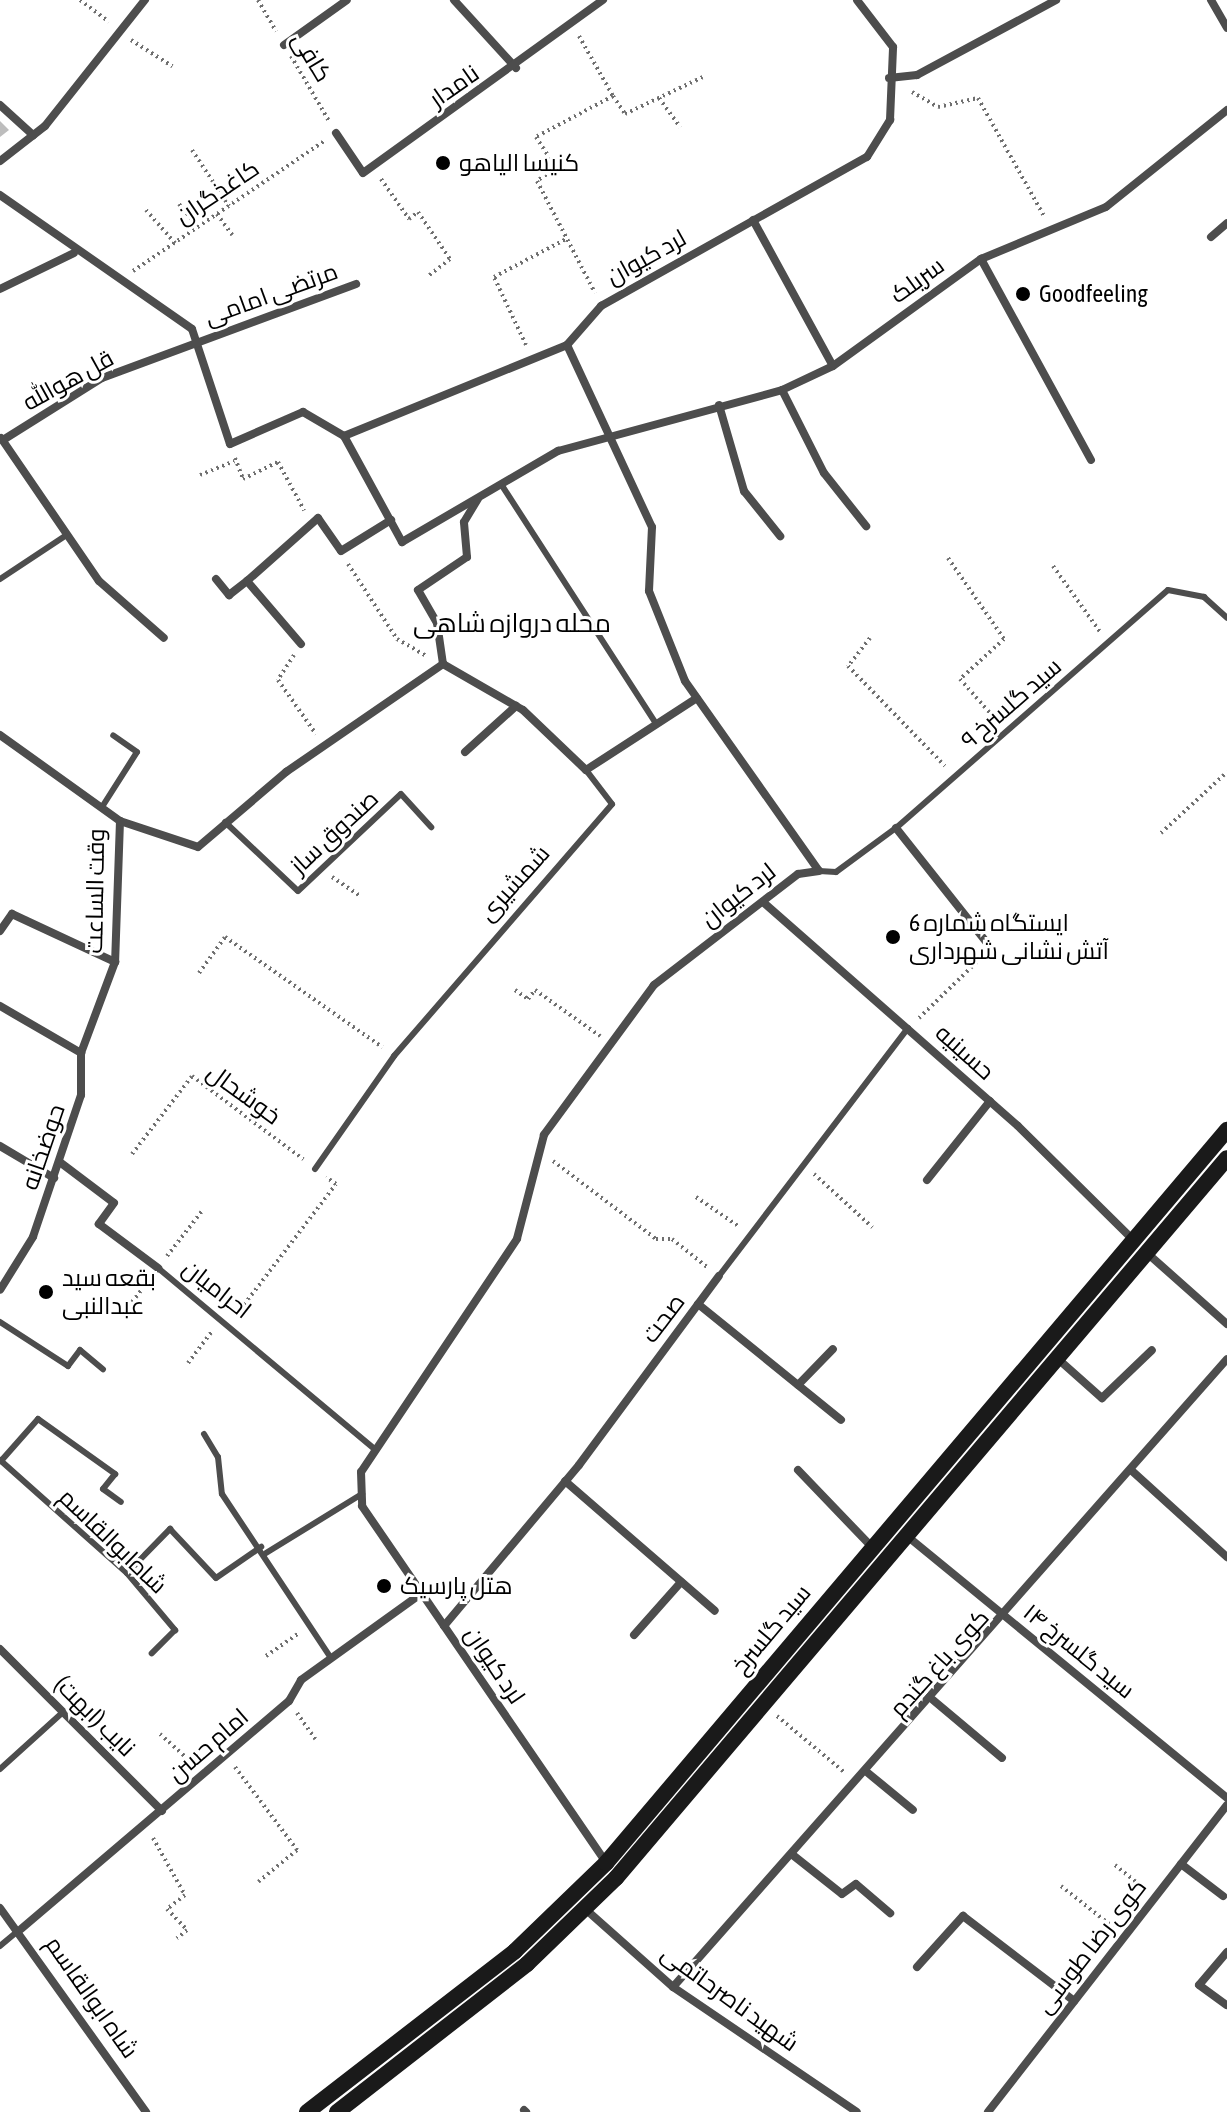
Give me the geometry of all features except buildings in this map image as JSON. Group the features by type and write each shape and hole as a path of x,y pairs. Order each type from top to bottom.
{"main road":[{"name":"سید گلسرخ","path":"307,2112 515,1951 606,1863 871,1546 1227,1130"},
{"name":"سید گلسرخ","path":"337,2112 527,1964 616,1878 1227,1158"},
{"path":"606,1863 616,1878"}],"street":[{"path":"0,161 33,135 145,0"},
{"path":"284,45 347,0"},
{"path":"454,0 516,68"},
{"name":"نامدار","path":"373,167 516,68 603,0"},
{"name":"لرد کیوان","path":"567,345 601,306 867,157 890,120 889,78 893,47 857,0"},
{"path":"889,78 917,75 1056,0"},
{"path":"1211,0 1227,28"},
{"path":"0,105 33,135"},
{"name":"سریلک","path":"391,520 402,542 558,451 782,390 833,366 981,259 1106,207 1227,110"},
{"path":"336,133 363,173 373,167"},
{"path":"0,195 74,253 192,329 199,341 230,444 303,412 344,436 391,520 341,551 318,518 229,595 216,579"},
{"path":"753,220 833,366"},
{"path":"1211,237 1227,223"},
{"path":"0,289 74,253"},
{"path":"981,259 1091,460"},
{"name":"مرتضی امامی","path":"199,341 356,284"},
{"name":"قل هوالله","path":"2,439 102,378 199,341"},
{"path":"344,436 567,345 652,527 649,591 697,698 819,871"},
{"path":"782,390 824,473 866,526"},
{"path":"719,405 744,491 780,536"},
{"path":"2,439 65,536 99,581 164,638"},
{"path":"120,821 198,847 225,822 324,746 443,664 437,623 418,590 467,557 464,522 480,496"},
{"path":"247,581 301,644"},
{"name":"شمشیری","path":"443,664 516,706 586,770"},
{"path":"586,770 697,698"},
{"path":"465,752 516,706"},
{"name":"وقت الساعت","path":"0,735 120,821 115,962 81,1053"},
{"path":"896,828 991,948"},
{"name":"لرد کیوان","path":"606,1863 362,1506 361,1472 517,1239 544,1135 654,985 798,874 819,871"},
{"name":"حسینیه","path":"763,902 990,1101 1133,1240"},
{"path":"0,931 12,914 115,962"},
{"path":"0,1006 81,1053"},
{"name":"حوضخانه","path":"0,1290 33,1237 61,1163 81,1095 81,1053"},
{"path":"927,1180 990,1101"},
{"path":"0,1146 54,1178"},
{"name":"احرامیان","path":"61,1163 114,1203 99,1224 158,1268"},
{"path":"1146,1253 1227,1324"},
{"name":"صحت","path":"444,1626 565,1481 719,1276"},
{"path":"698,1304 841,1420"},
{"path":"798,1385 833,1349"},
{"path":"1057,1358 1102,1398 1152,1350"},
{"name":"کوی باغ گندم","path":"673,1987 933,1700 1227,1359"},
{"path":"798,1470 871,1546"},
{"path":"1131,1470 1227,1557"},
{"path":"565,1481 715,1611"},
{"name":"سید گلسرخ ۱۴","path":"907,1535 1227,1798"},
{"path":"634,1635 681,1582"},
{"name":"امام حسن","path":"21,1929 289,1701 301,1680 422,1593"},
{"name":"نایب (ابهت)","path":"0,1649 162,1811"},
{"path":"933,1700 1002,1758"},
{"path":"868,1773 913,1810"},
{"name":"کوی رضا طوسی","path":"988,2112 1227,1805"},
{"path":"794,1856 842,1894 856,1884 890,1913"},
{"path":"1181,1864 1223,1896"},
{"name":"شهید ناصرحاتمی","path":"572,1896 673,1987 857,2112"},
{"name":"شاه ابوالقاسم","path":"0,1908 21,1929 146,2112"},
{"path":"917,1967 963,1916 1074,2001"},
{"path":"1227,1952 1199,1985 1227,2005"}],"lane":[{"path":"501,484 656,724"},
{"path":"0,579 65,536"},
{"name":"سید گلسرخ ۹","path":"819,871 836,872 896,828 1168,590 1204,597 1227,618"},
{"path":"102,807 137,752 113,735"},
{"name":"شمشیری","path":"315,1169 394,1056 612,804 586,770"},
{"name":"صندوق ساز","path":"225,822 298,891 401,794 431,827"},
{"name":"صحت","path":"719,1276 908,1028"},
{"name":"احرامیان","path":"158,1268 231,1323 377,1450"},
{"path":"0,1322 68,1366 80,1350 103,1369"},
{"path":"0,1460 38,1419 115,1474 103,1489 121,1502"},
{"path":"204,1434 218,1457 222,1494 264,1550 331,1658"},
{"name":"شاه‌ابوالقاسم","path":"0,1460 127,1573 175,1630 152,1653"},
{"path":"127,1573 170,1529 216,1578 362,1494"},
{"path":"0,1769 63,1712"},
{"path":"0,1946 21,1929"}],"path":[{"path":"80,0 121,31 149,58 157,51 172,66"},
{"name":"کافی","path":"258,0 336,133"},
{"path":"571,22 625,114 703,77"},
{"path":"889,78 938,107 978,98 1050,229"},
{"path":"601,306 537,181 556,168 536,137 613,96"},
{"path":"659,98 680,127"},
{"name":"کاغذگران","path":"118,282 336,133"},
{"path":"192,150 229,206"},
{"path":"373,167 409,219 418,212 450,259 428,276"},
{"path":"179,204 198,227"},
{"path":"146,210 175,243"},
{"path":"217,214 232,235"},
{"path":"532,359 494,277 566,239"},
{"path":"230,444 243,479 278,462 312,524"},
{"path":"200,475 236,460"},
{"path":"341,551 397,639 443,664"},
{"path":"948,558 1004,639 960,679 1006,732"},
{"path":"1053,566 1108,643"},
{"path":"870,638 848,666 956,776"},
{"path":"301,644 278,680 324,746"},
{"path":"1161,833 1227,772"},
{"path":"320,869 360,896"},
{"path":"199,973 225,937 394,1056"},
{"path":"908,1028 991,948"},
{"path":"515,990 528,999 535,990 612,1044"},
{"name":"خوشحال","path":"132,1154 192,1076 315,1169"},
{"path":"542,1152 656,1239 672,1239 719,1276"},
{"path":"803,1164 872,1227"},
{"path":"231,1323 336,1184 315,1169"},
{"path":"696,1197 750,1234"},
{"path":"132,1302 202,1211"},
{"path":"188,1363 223,1317"},
{"path":"266,1656 310,1624"},
{"path":"289,1701 315,1739"},
{"path":"763,1705 858,1784"},
{"path":"160,1734 190,1761 182,1771 193,1784"},
{"path":"226,1755 297,1850 258,1882"},
{"path":"144,1827 176,1868 170,1874 185,1895 167,1909 187,1930 177,1938"},
{"path":"1115,1865 1154,1898"},
{"path":"1061,1886 1125,1936"}],"place":[{"name":"کنیسا الیاهو","path":"443,163"},
{"name":"Goodfeeling","path":"1023,294"},
{"name":"ایستگاه شماره 6 آتش نشانی شهرداری","path":"893,937"},
{"name":"بقعه سید عبدالنبی","path":"46,1292"},
{"name":"هتل پارسیک","path":"384,1586"}],"district":[{"name":"محله دروازه شاهی","path":"512,624"}]}
